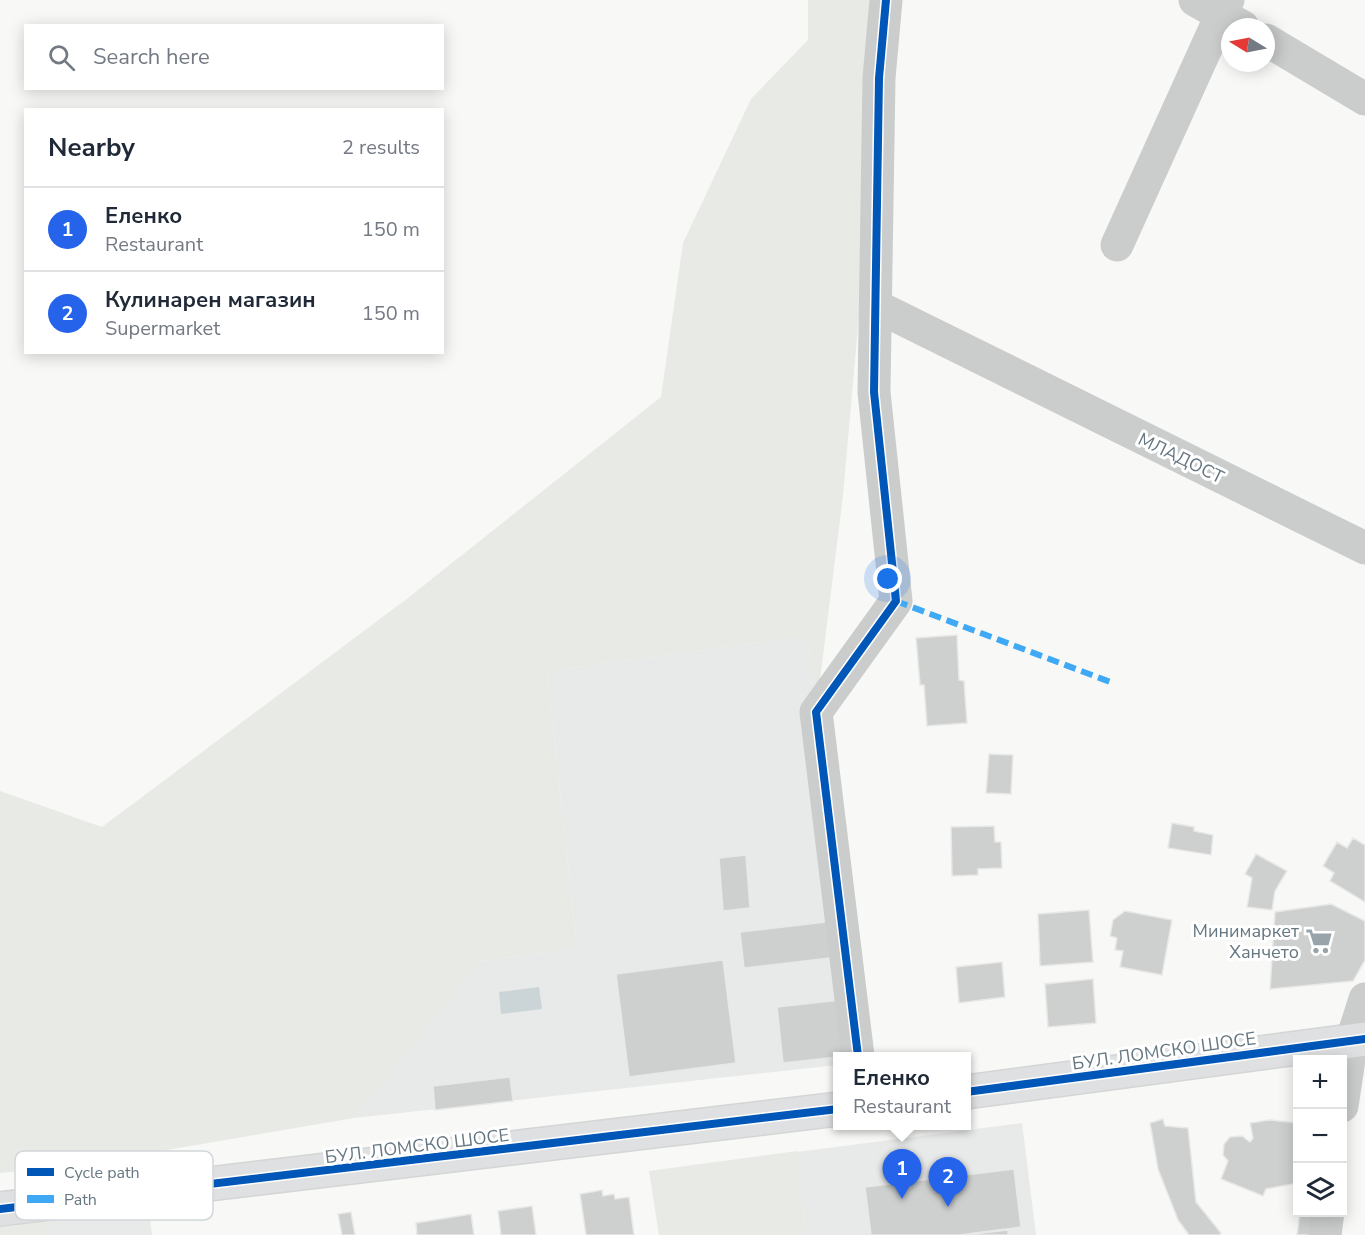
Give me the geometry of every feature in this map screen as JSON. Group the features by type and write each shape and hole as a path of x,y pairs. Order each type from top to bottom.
{"main road":[{"name":"БУЛ. ЛОМСКО ШОСЕ","path":"971,1091 1359,1040"},
{"name":"БУЛ. ЛОМСКО ШОСЕ","path":"213,1184 833,1109"},
{"name":"БУЛ. ЛОМСКО ШОСЕ","path":"0,1209 15,1207"}],"street":[{"path":"858,1052 816,712 896,601 874,392 879,78 886,0"},
{"path":"1117,245 1222,10"},
{"path":"1275,45 1365,99"},
{"name":"МЛАДОСТ","path":"876,306 1365,548"},
{"path":"1347,1094 1356,1071 1364,1002"},
{"path":"1325,1235 1327,1217"}],"shaded area":[{"path":"808,0 887,0 843,495 816,712 807,636 547,671 577,948 481,961 354,1118 161,1151 15,1151 15,1171 0,1173 0,791 102,827 408,598 661,397 683,243 751,99 808,40"},
{"path":"807,636 858,1052 833,1052 833,1065 354,1118 481,961 577,948 547,671"},
{"path":"539,987 542,1009 501,1014 499,992"},
{"path":"1022,1123 1036,1235 806,1235 797,1152"},
{"path":"797,1151 806,1235 659,1235 649,1171"},
{"path":"15,1207 15,1220 150,1220 152,1235 0,1235 0,1209"},
{"path":"50,1220 47,1235 0,1235 0,1226"}],"building":[{"path":"957,635 959,680 964,681 967,723 927,726 924,685 920,685 916,638"},
{"path":"989,754 1013,755 1011,794 986,793"},
{"path":"1172,823 1194,827 1194,831 1213,835 1211,855 1168,848"},
{"path":"994,826 995,842 1001,842 1002,868 978,869 978,875 952,876 951,827"},
{"path":"1353,838 1365,845 1365,902 1330,881 1334,873 1323,866 1337,842 1347,848"},
{"path":"1256,854 1287,871 1275,891 1272,910 1247,907 1252,878 1245,874"},
{"path":"746,855 750,908 723,911 719,858"},
{"name":"Минимаркет Ханчето","path":"1331,904 1365,921 1365,960 1353,981 1270,989 1275,912"},
{"path":"1089,910 1093,962 1040,966 1038,914"},
{"path":"1125,911 1172,920 1162,975 1120,967 1123,951 1115,950 1117,938 1110,936 1113,920"},
{"path":"834,921 839,957 744,968 740,932"},
{"path":"723,960 736,1063 629,1077 616,974"},
{"path":"1002,962 1005,997 959,1003 956,967"},
{"path":"1093,979 1096,1023 1048,1027 1045,984"},
{"path":"840,1000 846,1052 833,1052 833,1058 783,1063 777,1007"},
{"path":"510,1077 513,1101 435,1110 433,1086"},
{"path":"1163,1119 1165,1126 1188,1128 1196,1202 1221,1233 1219,1235 1189,1235 1178,1220 1158,1169 1150,1123"},
{"path":"1269,1120 1293,1122 1293,1184 1266,1189 1263,1196 1221,1179 1228,1161 1223,1155 1224,1144 1230,1137 1242,1136 1250,1142 1253,1138 1250,1123"},
{"path":"1014,1169 1021,1227 959,1235 871,1235 865,1187"},
{"path":"602,1190 603,1196 614,1194 615,1199 629,1197 634,1235 586,1235 580,1194"},
{"path":"532,1206 536,1235 501,1235 498,1211"},
{"path":"351,1212 355,1235 342,1235 338,1214"},
{"path":"471,1214 474,1235 417,1235 416,1223"},
{"path":"1299,1217 1314,1217 1311,1235 1297,1235"},
{"path":"1008,1230 1008,1235 963,1235"}],"marked path":[{"path":"896,601 1113,683"}],"cycle path":[{"path":"858,1052 816,712 896,601 874,392 879,78 886,0"},
{"path":"971,1091 1365,1039"},
{"path":"213,1184 833,1110"},
{"path":"0,1209 15,1207"}],"place":[{"name":"Минимаркет Ханчето","path":"1319,941"},
{"name":"Еленко","path":"902,1199"},
{"name":"Кулинарен магазин","path":"948,1207"}]}
